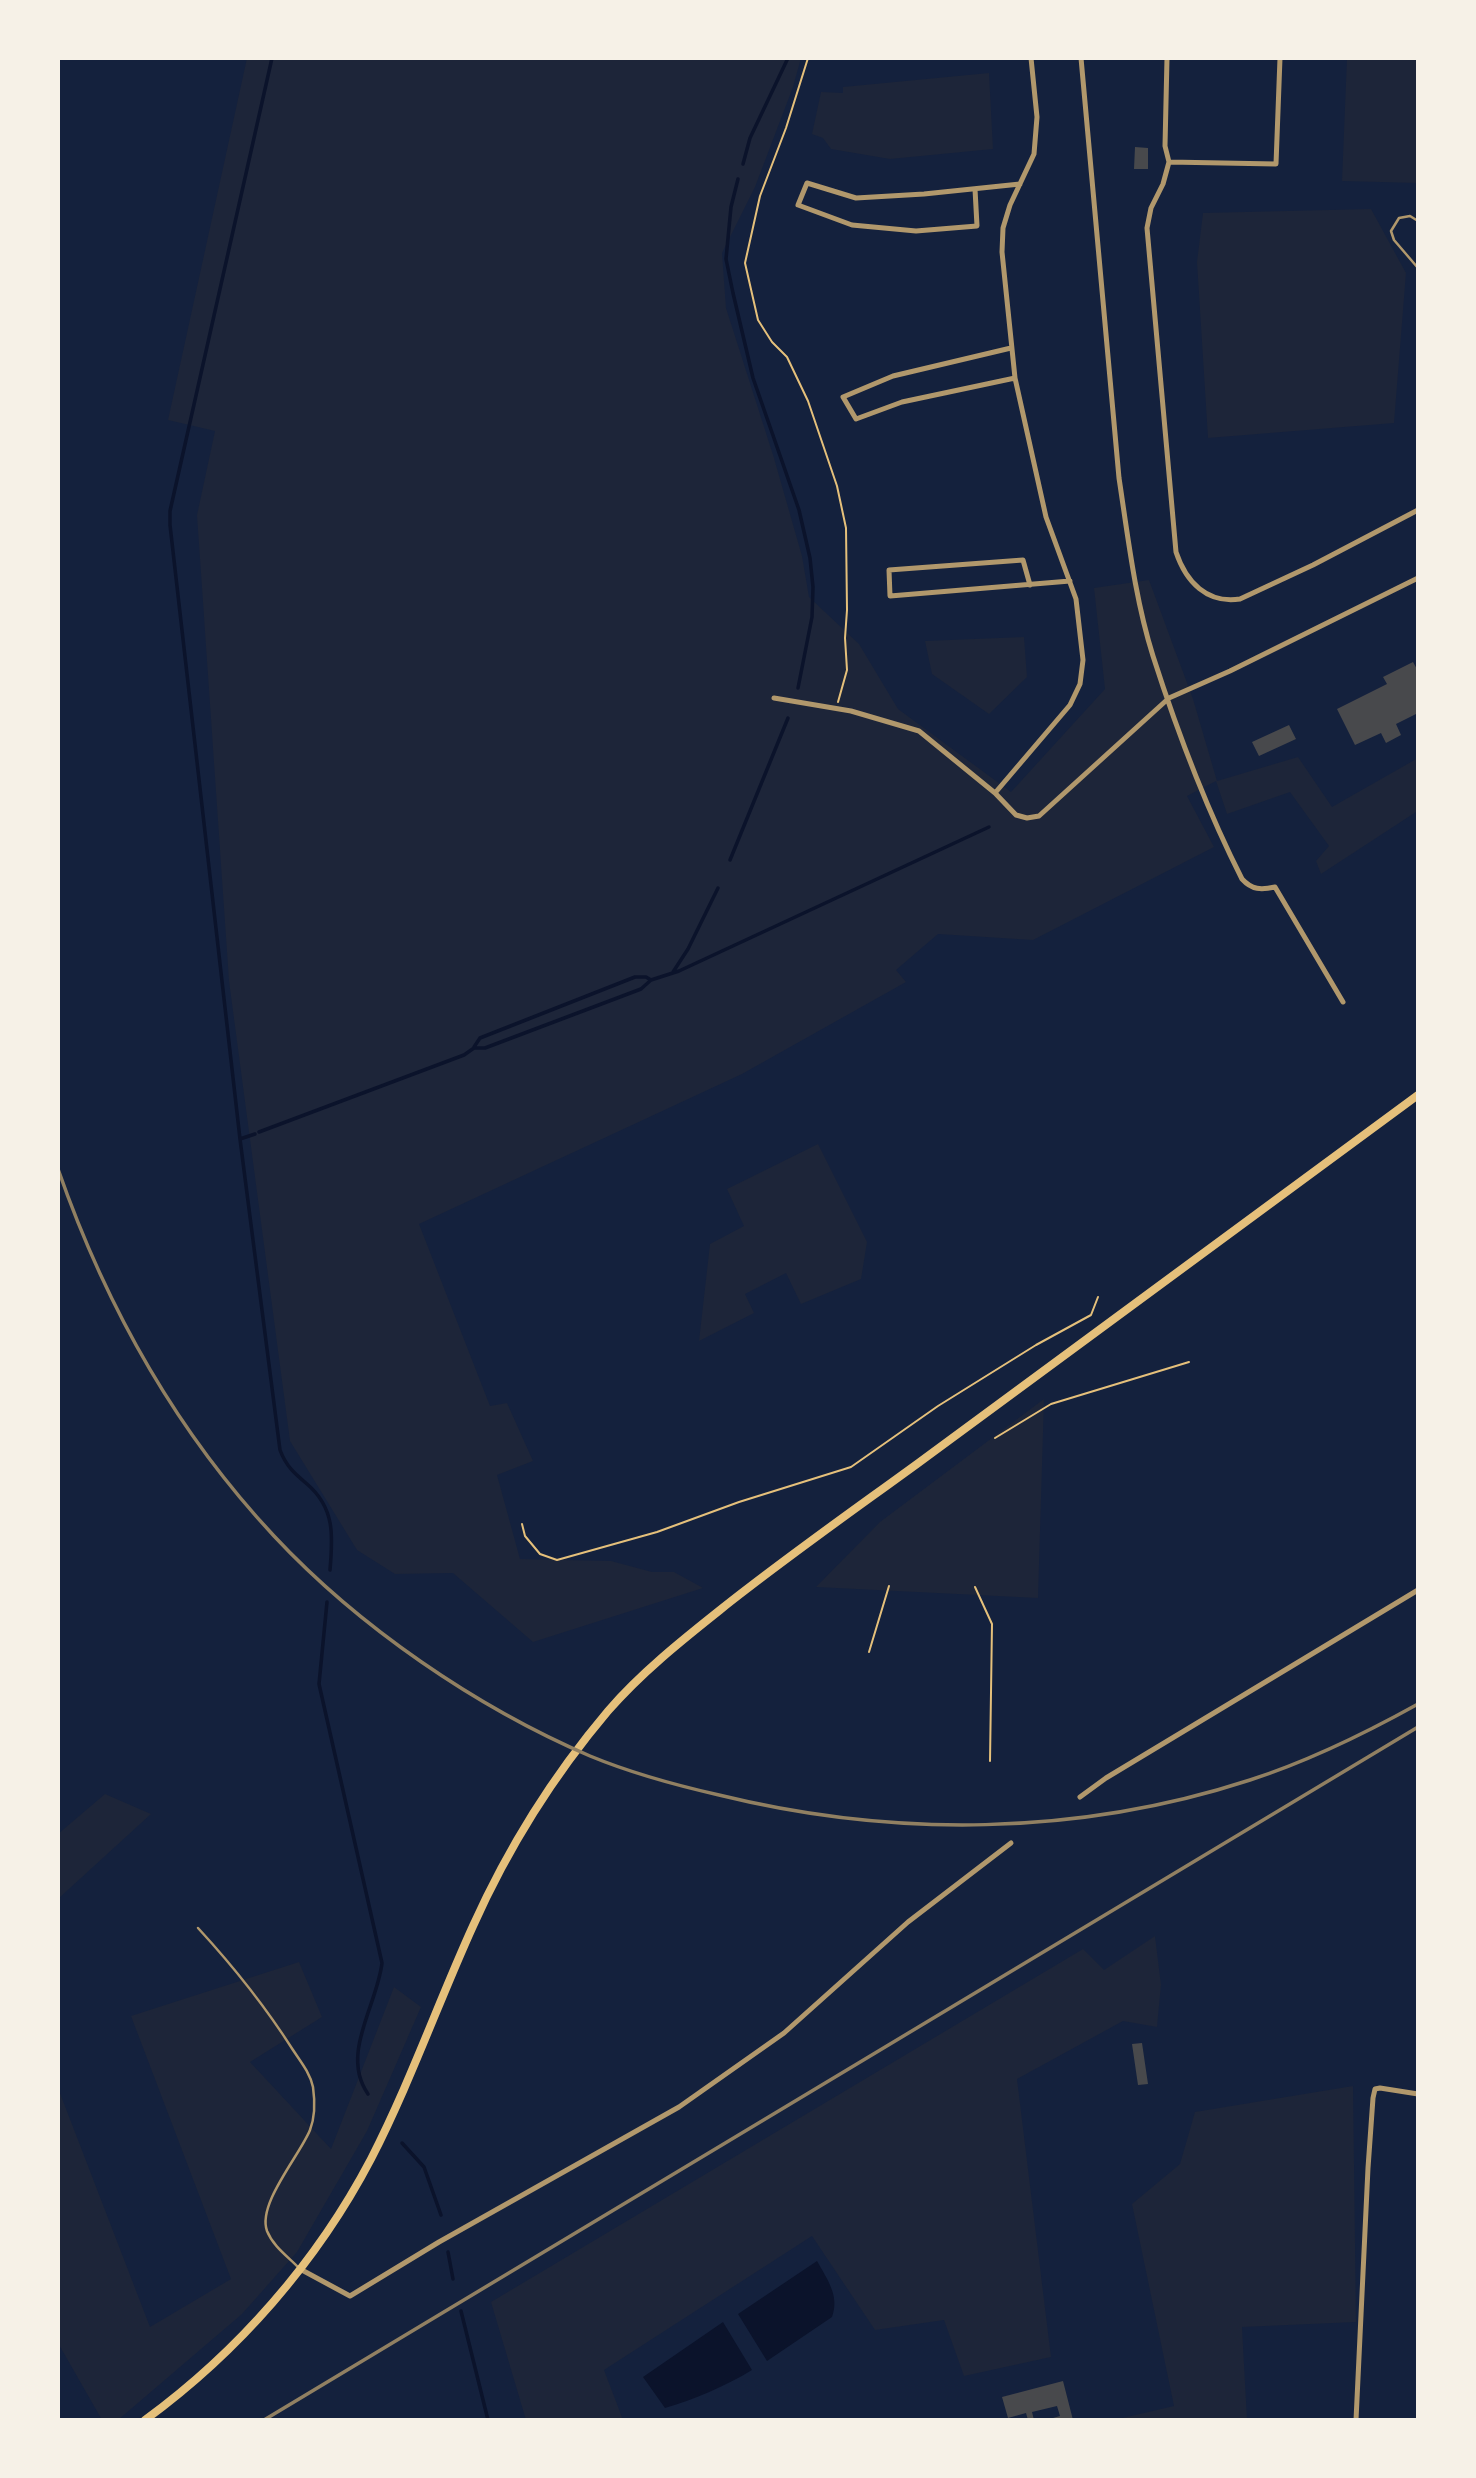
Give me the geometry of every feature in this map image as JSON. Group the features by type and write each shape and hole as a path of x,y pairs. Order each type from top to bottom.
{"main road":[{"path":"145,2420 222,2356 270,2306 334,2222 370,2161 407,2084 473,1926 524,1827 565,1765 611,1708 644,1673 758,1580 1418,1096"}],"street":[{"path":"995,793 1070,705 1080,684 1083,660 1076,598 1046,517 1015,378 1002,252 1003,228 1034,154 1037,117 1031,58"},
{"path":"1081,58 1119,478 1153,655 1194,775 1216,829 1242,879 1257,889 1275,887 1343,1002"},
{"path":"1167,58 1165,146 1169,162 1163,184 1151,208 1147,229 1176,552 1187,576 1203,593 1227,601 1252,594 1418,510"},
{"path":"1169,162 1276,164 1280,58"},
{"path":"975,188 977,226 916,232 852,225 798,205 807,183 856,198 1020,184"},
{"path":"1011,348 893,376 844,397 856,419 902,402 1015,378"},
{"path":"1030,585 1023,560 889,570 890,596 1030,585 1070,581"},
{"path":"774,698 836,709 919,731 995,793 1016,815 1027,818 1039,816 1169,698 1230,671 1418,578"},
{"path":"1080,1797 1106,1778 1418,1590"},
{"path":"300,2269 350,2296 439,2242 679,2107 784,2033 908,1922 1011,1843"},
{"path":"1356,2420 1373,2098 1375,2089 1380,2088 1418,2094"}],"lane":[{"path":"1418,221 1410,216 1399,218 1391,231 1394,240 1418,266 1418,331"},
{"path":"198,1928 239,1974 276,2023 309,2075 313,2088 314,2104 309,2131 276,2191 266,2219 268,2233 277,2248 300,2269"}],"path":[{"path":"808,58 760,197 745,263 758,320 772,342 787,357 808,401 837,486 846,528 847,670 836,709"},
{"path":"522,1524 525,1536 540,1555 557,1560 657,1532 739,1502 852,1467 938,1406 1036,1345 1091,1315 1098,1297"},
{"path":"995,1438 1051,1404 1189,1362"},
{"path":"869,1652 888,1586"},
{"path":"975,1587 992,1624 990,1760"}],"shaded area":[{"path":"247,58 801,58 793,87 755,187 722,253 726,308 774,458 802,556 809,597 859,644 898,709 1011,792 1105,689 1094,588 1149,580 1193,699 1217,781 1298,757 1332,807 1418,758 1418,817 1416,812 1321,874 1316,861 1329,846 1290,792 1227,814 1216,781 1187,796 1214,847 1033,940 938,934 896,970 906,982 742,1074 419,1224 490,1406 507,1403 533,1461 497,1475 520,1559 611,1561 652,1572 674,1572 703,1588 533,1642 453,1573 395,1574 357,1550 290,1441 229,981 197,515 215,431 168,420"},
{"path":"1347,58 1418,58 1418,183 1342,181"},
{"path":"989,73 993,149 890,159 831,149 823,138 812,134 821,92 843,93 843,87"},
{"path":"1371,209 1406,273 1394,423 1208,438 1197,262 1203,213"},
{"path":"1024,637 1027,677 989,714 932,674 925,641"},
{"path":"818,1144 867,1242 861,1279 801,1304 786,1273 745,1294 754,1313 699,1341 710,1244 744,1226 727,1189"},
{"path":"1044,1399 1038,1598 816,1587 880,1522"},
{"path":"105,1794 151,1814 58,1899 58,1834"},
{"path":"1155,1936 1161,1985 1157,2027 1123,2021 1017,2079 1051,2357 964,2376 944,2320 875,2330 812,2236 604,2370 623,2420 526,2420 491,2302 1083,1949 1104,1970"},
{"path":"299,1962 322,2017 250,2062 331,2149 394,1987 421,2007 367,2131 297,2252 242,2314 118,2420 102,2420 58,2343 58,2088 150,2327 231,2279 131,2016"},
{"path":"1353,2086 1356,2322 1242,2327 1247,2420 1114,2420 1174,2406 1132,2204 1180,2164 1195,2112"},
{"path":"817,2261 833,2295 832,2317 767,2361 738,2314"},
{"path":"723,2322 752,2370 709,2392 665,2408 643,2377"}],"building":[{"path":"1135,147 1148,148 1148,169 1134,169"},
{"path":"1413,662 1418,671 1418,713 1396,724 1401,735 1386,743 1381,733 1355,745 1337,709 1387,684 1383,677"},
{"path":"1289,725 1296,739 1259,756 1252,742"},
{"path":"1142,2043 1148,2084 1138,2085 1132,2044"},
{"path":"1063,2381 1073,2420 1046,2420 1060,2416 1057,2406 1032,2412 1034,2420 1028,2420 1026,2413 1008,2418 1002,2397"}],"waterway":[{"path":"272,58 170,511 170,525 240,1139 280,1450 291,1469 323,1503 330,1523 330,1570"},
{"path":"743,164 750,138 788,58"},
{"path":"738,179 731,207 726,259 753,378 799,510 810,558 812,617 798,688"},
{"path":"730,860 788,718"},
{"path":"259,1132 464,1055 474,1048 485,1048 641,989 651,980 679,971 989,827"},
{"path":"673,972 688,949 718,888"},
{"path":"474,1047 480,1038 635,977 651,980"},
{"path":"240,1139 255,1134"},
{"path":"327,1602 319,1684 382,1963 359,2046 360,2079 368,2094"},
{"path":"402,2143 424,2167 441,2215"},
{"path":"448,2252 453,2279"},
{"path":"461,2311 488,2420"}],"railway":[{"path":"58,1169 98,1269 147,1364 206,1453 274,1536 343,1602 421,1662 504,1714 590,1756 653,1778 719,1795 852,1819 986,1825 1053,1821 1119,1812 1250,1780 1336,1746 1418,1704"},
{"path":"264,2420 1418,1727"}]}
